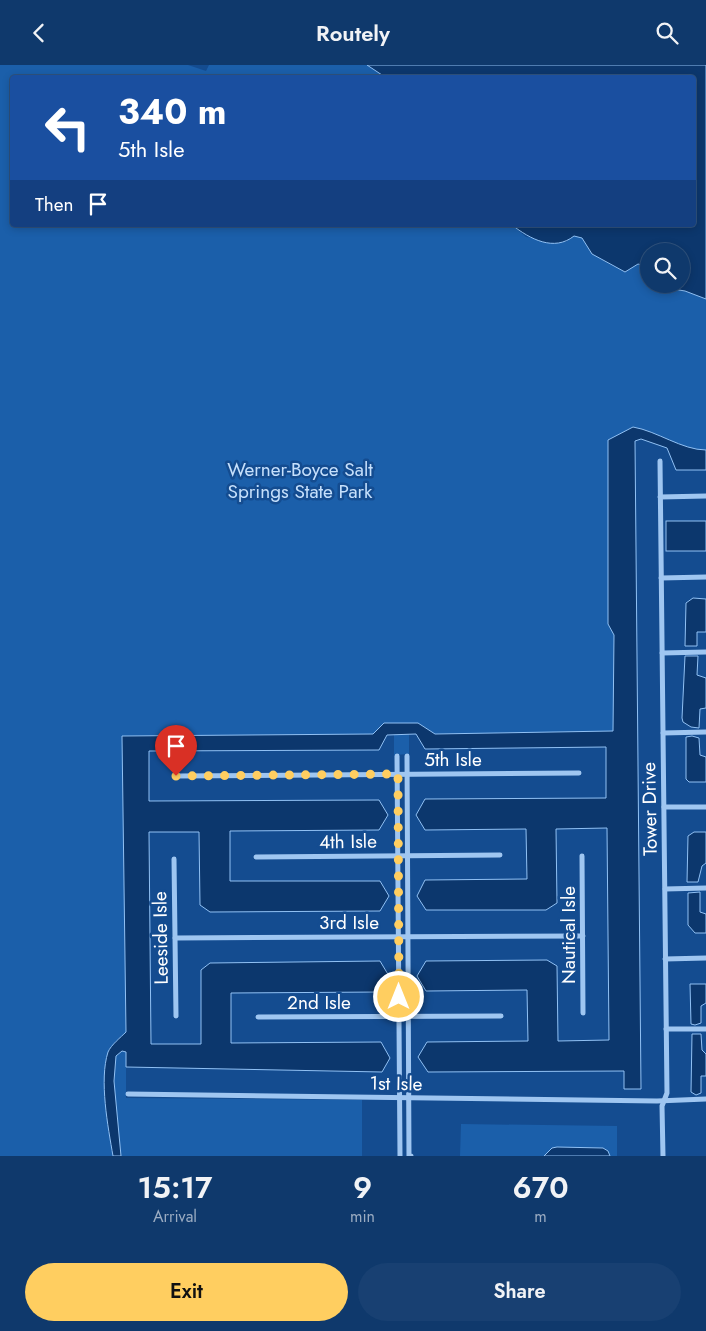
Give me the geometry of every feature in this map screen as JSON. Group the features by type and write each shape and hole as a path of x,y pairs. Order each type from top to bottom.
{"street":[{"name":"Tower Drive","path":"660,461 667,1093 664,1101 662,1156"},
{"path":"660,497 706,496"},
{"path":"661,578 706,577"},
{"path":"662,653 706,652"},
{"path":"663,733 706,732"},
{"path":"397,756 400,1156"},
{"path":"407,756 408,1098 410,1156"},
{"name":"5th Isle","path":"176,776 579,773"},
{"path":"664,807 706,807"},
{"name":"4th Isle","path":"256,857 500,855"},
{"name":"Nautical Isle","path":"582,856 583,1013"},
{"name":"Leeside Isle","path":"174,859 176,1016"},
{"path":"664,889 706,888"},
{"name":"3rd Isle","path":"175,938 583,936"},
{"path":"665,959 706,959"},
{"name":"2nd Isle","path":"258,1017 501,1016"},
{"path":"666,1029 706,1029"},
{"name":"1st Isle","path":"128,1094 664,1101 706,1099"}],"green space":[{"name":"Werner-Boyce Salt Springs State Park","path":"0,65 188,65 206,71 209,65 367,65 382,75 10,75 10,227 514,227 526,237 566,242 574,235 583,238 596,255 625,272 640,265 640,293 690,293 706,299 706,450 688,447 633,427 621,435 608,624 614,635 614,731 435,734 418,723 384,723 373,734 122,736 126,1032 110,1049 105,1069 106,1101 113,1156 0,1156"},
{"path":"409,734 409,754 394,755 394,735"},
{"path":"122,1051 126,1052 126,1098 362,1100 362,1156 121,1156 114,1081 116,1056"},
{"path":"461,1124 617,1126 617,1156 460,1156"}],"shaded area":[{"path":"367,65 706,65 706,299 690,293 690,243 640,243 640,265 625,272 592,254 582,238 574,236 558,243 542,242 526,235 515,227 696,227 696,75 382,75"},
{"path":"633,427 688,447 706,450 706,470 676,470 667,448 641,439 635,441 641,1089 624,1089 624,1071 428,1072 418,1057 427,1042 528,1041 527,990 426,991 417,976 426,961 547,960 557,966 558,1041 609,1040 607,828 556,829 557,903 546,910 426,910 417,896 425,880 527,879 526,829 425,830 416,815 425,799 606,798 606,747 425,749 416,734 387,735 379,750 149,751 149,801 379,800 388,815 379,830 230,831 230,881 380,881 389,896 380,911 210,912 200,905 199,832 149,832 151,1044 201,1044 201,970 210,963 380,961 389,976 381,992 231,993 231,1043 381,1042 390,1058 382,1072 126,1067 126,1052 122,1051 116,1056 114,1081 121,1156 113,1156 105,1104 104,1076 108,1052 126,1032 122,736 373,734 384,723 418,723 435,734 613,731 614,635 608,624 608,440"},
{"path":"666,521 706,521 706,551 666,551"},
{"path":"693,598 706,599 706,632 697,632 697,646 685,646 686,603"},
{"path":"685,656 698,656 697,675 706,678 706,708 700,709 699,728 691,727 683,722 682,718"},
{"path":"686,737 699,738 700,755 706,757 706,782 689,782 686,779"},
{"path":"694,832 706,832 706,863 702,866 698,882 687,882 688,836"},
{"path":"700,892 700,912 706,914 706,933 695,933 688,925 688,893"},
{"path":"690,984 706,984 706,1003 701,1006 701,1023 695,1025 691,1024"},
{"path":"692,1034 701,1034 702,1050 706,1054 706,1076 701,1076 701,1093 696,1095 691,1092"},
{"path":"552,1148 603,1148 608,1151 610,1156 544,1156"}],"route":[{"path":"176,776 398,774 399,997"}]}
